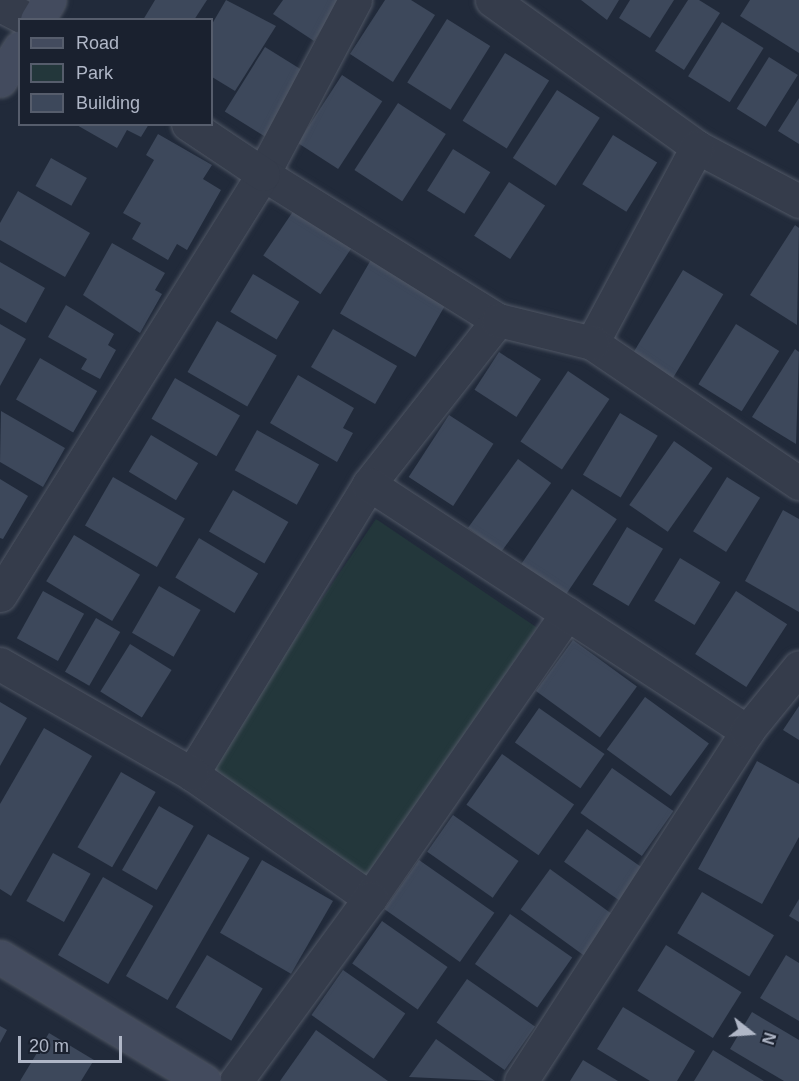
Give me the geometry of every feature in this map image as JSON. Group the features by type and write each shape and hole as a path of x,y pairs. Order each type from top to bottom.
{"street":[{"path":"38,18 49,0"},
{"path":"0,595 262,174 355,0"},
{"path":"492,0 697,147 799,201"},
{"path":"0,5 25,18"},
{"path":"0,80 18,51"},
{"path":"191,126 262,174 498,320 592,343 799,483"},
{"path":"592,343 697,147"},
{"path":"192,774 369,484 498,320"},
{"path":"369,484 747,731"},
{"path":"236,1081 370,898 567,614"},
{"path":"0,664 192,774 370,898"},
{"path":"521,1081 747,731 799,667"},
{"path":"0,957 204,1081"}],"green space":[{"path":"376,519 537,627 369,877 208,769"}],"building":[{"path":"155,0 207,0 195,18 144,18"},
{"path":"226,0 276,26 235,91 213,78 213,22"},
{"path":"283,0 340,0 314,41 273,14"},
{"path":"385,0 411,0 435,15 393,82 350,54"},
{"path":"581,0 619,0 607,20"},
{"path":"630,0 674,0 650,38 619,18"},
{"path":"688,0 699,0 720,13 684,70 655,51"},
{"path":"750,0 799,0 799,53 740,16"},
{"path":"447,19 490,46 451,110 407,83"},
{"path":"722,22 764,48 730,102 688,76"},
{"path":"265,47 311,76 271,140 225,111"},
{"path":"505,53 549,81 507,148 463,121"},
{"path":"769,57 798,75 766,127 737,109"},
{"path":"342,75 382,101 338,169 298,143"},
{"path":"557,90 600,118 556,186 513,158"},
{"path":"799,98 799,144 778,131"},
{"path":"398,103 446,134 402,201 354,170"},
{"path":"78,126 148,126 141,137 127,130 117,148"},
{"path":"158,134 212,165 203,179 221,190 187,250 177,244 168,260 132,239 141,223 123,213 154,160 146,155"},
{"path":"613,135 657,163 626,212 582,184"},
{"path":"453,149 490,172 464,214 427,191"},
{"path":"51,158 87,178 71,206 35,186"},
{"path":"509,182 545,205 510,259 474,236"},
{"path":"18,191 90,233 65,277 0,240 0,223"},
{"path":"294,210 351,249 320,294 263,256"},
{"path":"795,225 799,228 797,325 750,295"},
{"path":"112,243 165,273 155,290 162,294 140,333 83,295"},
{"path":"372,258 447,302 415,357 340,313"},
{"path":"0,262 45,288 26,323 0,308"},
{"path":"683,270 723,294 673,378 633,354"},
{"path":"253,274 299,302 277,340 230,312"},
{"path":"66,305 114,334 108,345 116,350 100,379 81,369 87,359 48,337"},
{"path":"217,321 277,355 247,407 188,372"},
{"path":"0,324 26,339 0,386"},
{"path":"736,324 779,351 742,411 698,384"},
{"path":"333,329 397,366 375,404 311,367"},
{"path":"795,349 799,352 796,444 752,417"},
{"path":"499,352 541,379 516,417 474,390"},
{"path":"40,358 97,391 73,433 16,400"},
{"path":"568,371 609,399 562,469 520,441"},
{"path":"298,375 354,408 343,428 353,433 337,462 270,423"},
{"path":"175,378 240,416 216,456 152,419"},
{"path":"1,411 65,448 43,487 0,462"},
{"path":"620,413 658,436 621,497 583,475"},
{"path":"449,415 493,444 453,506 409,477"},
{"path":"257,430 319,464 297,505 235,470"},
{"path":"151,435 198,463 176,500 129,472"},
{"path":"674,441 713,468 668,532 629,505"},
{"path":"518,459 551,483 501,552 468,528"},
{"path":"113,477 185,518 157,567 85,525"},
{"path":"727,477 760,498 726,552 693,531"},
{"path":"0,479 28,496 3,539 0,538"},
{"path":"572,489 617,519 563,599 518,569"},
{"path":"233,490 288,522 264,564 209,532"},
{"path":"783,510 799,519 799,612 745,581"},
{"path":"627,527 663,549 628,606 592,584"},
{"path":"74,535 140,575 112,621 46,581"},
{"path":"199,538 258,574 234,613 175,577"},
{"path":"680,558 720,582 695,625 654,601"},
{"path":"159,586 201,610 174,657 132,633"},
{"path":"43,591 84,614 58,661 17,638"},
{"path":"736,591 787,624 746,687 695,654"},
{"path":"96,618 120,632 89,686 65,672"},
{"path":"573,640 637,686 600,737 536,691"},
{"path":"130,644 172,670 142,717 100,691"},
{"path":"645,697 709,743 671,796 607,750"},
{"path":"0,702 27,718 0,766"},
{"path":"799,706 799,740 783,730"},
{"path":"539,708 605,754 580,788 515,742"},
{"path":"44,728 92,756 11,896 0,889 0,804"},
{"path":"502,754 574,804 539,855 466,805"},
{"path":"757,761 799,784 799,837 762,904 698,869"},
{"path":"612,768 673,811 642,856 580,813"},
{"path":"121,772 156,792 112,867 78,847"},
{"path":"159,806 194,826 157,890 122,870"},
{"path":"453,815 519,861 493,898 427,852"},
{"path":"587,829 645,870 622,902 564,862"},
{"path":"208,834 250,858 168,1000 126,976"},
{"path":"53,853 91,874 64,922 26,901"},
{"path":"262,860 333,901 291,974 220,933"},
{"path":"419,860 494,913 460,962 385,909"},
{"path":"550,869 615,916 585,956 521,909"},
{"path":"103,877 153,906 108,984 58,955"},
{"path":"702,892 774,935 749,976 677,933"},
{"path":"799,899 799,922 789,916"},
{"path":"510,914 572,958 537,1008 475,964"},
{"path":"382,921 448,967 418,1009 352,964"},
{"path":"666,945 741,992 713,1038 637,991"},
{"path":"207,955 263,988 231,1041 176,1007"},
{"path":"786,955 799,963 799,1021 760,998"},
{"path":"343,970 405,1014 374,1059 311,1015"},
{"path":"467,979 535,1027 505,1070 437,1022"},
{"path":"623,1007 695,1051 677,1081 650,1081 597,1049"},
{"path":"752,1012 799,1040 799,1081 784,1081 730,1049"},
{"path":"0,1026 7,1030 0,1043"},
{"path":"316,1030 388,1081 280,1081"},
{"path":"49,1033 94,1060 81,1081 20,1081"},
{"path":"436,1039 495,1081 409,1077"},
{"path":"713,1050 764,1081 694,1081"},
{"path":"583,1060 618,1081 570,1081"}]}
